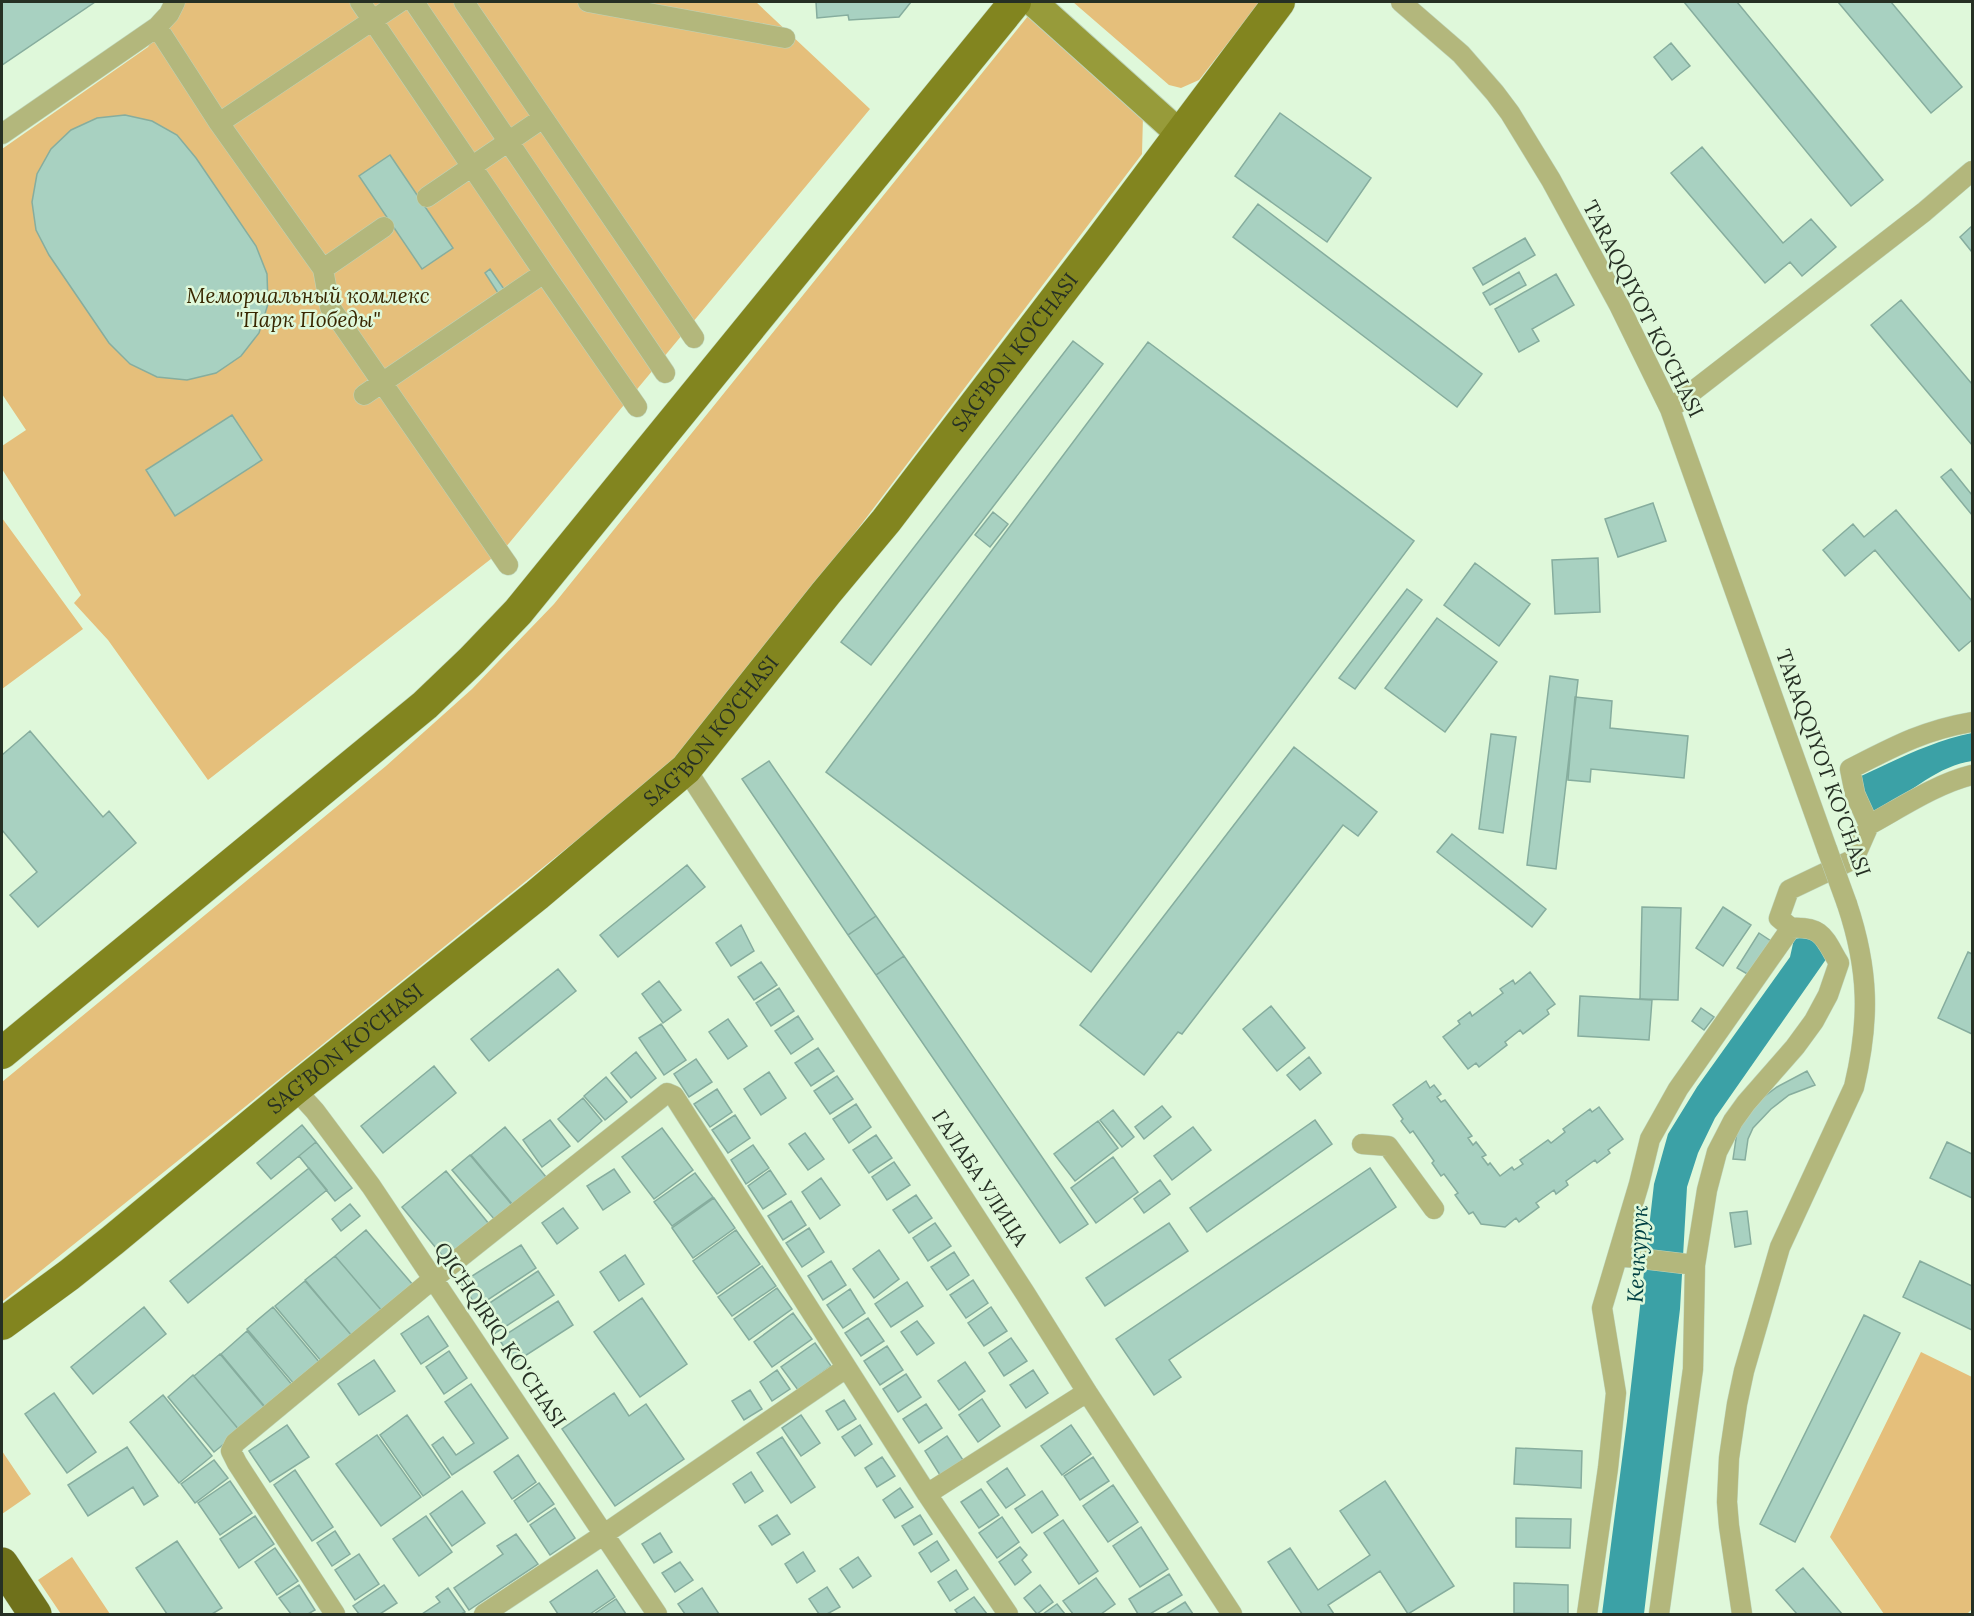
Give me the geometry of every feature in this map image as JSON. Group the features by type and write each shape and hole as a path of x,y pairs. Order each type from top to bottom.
{"highway":[{"path":"2,1564 35,1614"}],"main road":[{"path":"2,1053 424,705 472,660 518,612 1015,2"},
{"path":"1033,2 1184,128"},
{"path":"1056,2 1184,128"},
{"name":"SAG’BON KO’CHASI","path":"2,1324 78,1268 295,1089 537,895 686,769 886,521 1279,2"}],"street":[{"path":"2,134 157,27 169,14 175,2"},
{"path":"360,2 637,407"},
{"path":"219,123 400,2"},
{"path":"414,2 665,373"},
{"path":"464,2 694,338"},
{"path":"588,2 785,38"},
{"name":"TARAQQIYOT KO'CHASI","path":"1401,2 1461,54 1515,120 1619,305 1670,409 1858,939 1864,981 1865,1018 1854,1088 1780,1247 1744,1371 1733,1420 1727,1503 1742,1614"},
{"path":"157,27 219,123 323,269 330,307 508,565"},
{"path":"427,197 543,118"},
{"path":"1670,409 1924,212 1972,171"},
{"path":"323,269 384,227"},
{"path":"364,395 544,273"},
{"path":"1869,825 1855,794 1850,769 1910,738 1929,731 1972,722"},
{"name":"ГАЛАБА УЛИЦА","path":"686,769 1232,1614"},
{"path":"1659,1614 1693,1369 1695,1265 1707,1190 1717,1152 1733,1121 1746,1103 1795,1047 1814,1021 1828,995 1839,963 1822,934 1807,927 1791,928 1779,918 1789,890 1854,860 1869,825 1936,789 1961,777 1972,775"},
{"path":"1587,1614 1608,1468 1616,1393 1602,1308 1619,1256 1650,1139 1678,1089 1791,928"},
{"name":"QICHQIRIQ KO'CHASI","path":"295,1089 315,1111 371,1186 657,1614"},
{"path":"335,1614 237,1463 231,1451 235,1443 433,1279 667,1093 674,1096 927,1494 1008,1614"},
{"path":"1362,1144 1388,1146 1434,1209"},
{"path":"1619,1256 1695,1265"},
{"path":"484,1614 846,1368"},
{"path":"927,1494 1087,1392"}],"green space":[{"name":"Мемориальный комлекс \"Парк Победы\"","path":"178,2 756,2 870,109 505,548 208,780 108,640 74,603 81,595 2,469 2,446 26,430 2,394 2,149 148,47"},
{"path":"1073,2 1260,2 1199,80 1181,88 1169,85"},
{"path":"1028,16 1143,116 1142,154 785,625 669,766 2,1302 2,1082 386,766 472,689 554,604"},
{"path":"2,518 83,629 2,689"},
{"path":"1921,1352 1972,1377 1972,1609 1967,1614 1884,1614 1830,1537"},
{"path":"2,1451 31,1494 2,1514"},
{"path":"72,1557 110,1614 61,1614 38,1580"}],"water":[{"path":"1972,733 1972,761 1934,775 1877,816 1867,814 1859,777 1928,746"},
{"path":"1805,937 1815,939 1829,955 1715,1118 1698,1153 1687,1187 1680,1309 1644,1614 1602,1614 1654,1184 1668,1134 1697,1087 1790,957 1794,939"}],"building":[{"path":"2,2 95,2 2,65"},
{"path":"816,2 911,2 899,17 849,20 848,15 817,18"},
{"path":"1684,2 1737,2 1883,180 1851,206"},
{"path":"1838,2 1891,2 1962,87 1931,113"},
{"path":"1671,43 1690,66 1672,80 1654,57"},
{"path":"1280,113 1371,178 1327,242 1235,176"},
{"path":"125,115 152,121 177,135 196,158 256,246 267,274 268,304 259,333 241,356 216,373 187,380 157,377 130,364 109,343 49,255 36,230 32,202 37,174 51,149 71,130 97,118"},
{"path":"1702,147 1783,243 1811,219 1836,247 1802,276 1790,262 1765,283 1671,173"},
{"path":"390,155 453,248 422,269 359,176"},
{"path":"1258,204 1482,374 1457,407 1233,237"},
{"path":"1972,226 1972,252 1960,237"},
{"path":"1525,238 1535,255 1483,285 1473,268"},
{"path":"490,269 504,289 498,293 485,273"},
{"path":"1519,272 1526,285 1490,305 1483,293"},
{"path":"1556,274 1574,305 1532,329 1539,341 1519,352 1495,309"},
{"path":"1901,300 1972,384 1972,445 1871,325"},
{"path":"1073,341 1103,364 871,665 841,642"},
{"path":"1148,342 1414,541 1091,972 826,772"},
{"path":"232,415 262,460 175,516 146,470"},
{"path":"1951,469 1972,495 1972,515 1941,477"},
{"path":"1653,503 1666,541 1618,557 1605,519"},
{"path":"1896,510 1972,601 1972,640 1959,651 1875,550 1845,576 1823,550 1853,524 1864,537"},
{"path":"993,512 1008,524 990,547 975,535"},
{"path":"1598,558 1600,612 1555,614 1552,560"},
{"path":"1475,563 1530,604 1499,646 1444,605"},
{"path":"1407,589 1422,600 1355,689 1339,678"},
{"path":"1437,618 1497,662 1445,732 1385,688"},
{"path":"1550,676 1578,680 1556,869 1527,865"},
{"path":"1575,697 1612,701 1610,728 1688,736 1684,778 1591,769 1590,782 1568,780"},
{"path":"30,731 103,817 109,811 136,843 38,927 10,895 37,872 2,830 2,755"},
{"path":"1491,734 1516,737 1503,833 1479,829"},
{"path":"1294,747 1377,812 1358,836 1343,825 1182,1034 1178,1032 1144,1075 1080,1025"},
{"path":"769,761 876,916 848,935 742,779"},
{"path":"1452,834 1546,909 1532,927 1437,852"},
{"path":"687,865 705,887 618,957 600,935"},
{"path":"1642,907 1681,908 1678,1000 1640,999"},
{"path":"1723,907 1751,925 1723,966 1696,948"},
{"path":"876,916 904,956 876,975 848,935"},
{"path":"741,925 754,951 731,966 716,943"},
{"path":"1759,933 1771,941 1749,975 1737,968"},
{"path":"1968,952 1972,954 1972,1034 1938,1018"},
{"path":"904,956 1088,1224 1060,1243 876,975"},
{"path":"761,962 777,985 754,1000 738,977"},
{"path":"558,969 576,991 489,1061 471,1039"},
{"path":"1530,972 1555,1004 1547,1010 1549,1014 1523,1034 1520,1030 1505,1042 1507,1045 1479,1067 1476,1063 1468,1069 1443,1037 1460,1024 1458,1021 1470,1012 1472,1016 1503,993 1500,989 1513,980 1515,984"},
{"path":"659,981 681,1010 663,1023 642,994"},
{"path":"779,988 794,1011 771,1026 756,1003"},
{"path":"1580,996 1652,1000 1649,1040 1578,1036"},
{"path":"1271,1006 1305,1048 1277,1071 1243,1029"},
{"path":"1701,1008 1714,1017 1704,1030 1692,1021"},
{"path":"798,1016 813,1039 791,1054 775,1031"},
{"path":"728,1019 747,1046 728,1059 709,1032"},
{"path":"661,1024 686,1060 664,1075 639,1038"},
{"path":"818,1048 834,1071 811,1086 795,1063"},
{"path":"636,1052 656,1078 631,1098 611,1073"},
{"path":"1309,1057 1321,1073 1300,1090 1287,1075"},
{"path":"696,1059 712,1082 689,1097 674,1074"},
{"path":"434,1066 456,1093 383,1153 361,1126"},
{"path":"1807,1071 1815,1085 1789,1095 1771,1109 1753,1128 1748,1139 1745,1160 1733,1159 1737,1132 1757,1102 1777,1087"},
{"path":"769,1072 786,1098 761,1115 744,1089"},
{"path":"837,1076 853,1099 830,1114 814,1091"},
{"path":"606,1077 627,1102 605,1120 584,1096"},
{"path":"1426,1081 1430,1088 1434,1085 1441,1094 1437,1097 1441,1102 1445,1100 1472,1136 1468,1138 1473,1145 1476,1142 1486,1155 1482,1157 1500,1176 1512,1167 1514,1170 1523,1164 1520,1160 1548,1140 1551,1143 1565,1132 1563,1129 1590,1109 1592,1112 1599,1107 1623,1139 1608,1150 1610,1153 1597,1163 1595,1160 1566,1181 1568,1185 1556,1194 1554,1190 1536,1203 1539,1207 1519,1222 1516,1218 1505,1227 1481,1224 1473,1212 1469,1214 1455,1195 1458,1193 1444,1174 1441,1176 1432,1163 1434,1161 1413,1131 1410,1133 1401,1121 1403,1119 1393,1105"},
{"path":"717,1089 732,1112 710,1127 694,1104"},
{"path":"583,1098 602,1121 578,1142 558,1119"},
{"path":"856,1104 871,1127 849,1143 833,1119"},
{"path":"1162,1106 1171,1117 1144,1139 1135,1127"},
{"path":"1113,1110 1134,1137 1122,1147 1100,1120"},
{"path":"735,1115 750,1138 728,1153 712,1130"},
{"path":"550,1120 570,1146 542,1167 523,1140"},
{"path":"1315,1120 1332,1144 1207,1232 1190,1208"},
{"path":"1098,1121 1118,1148 1075,1181 1054,1154"},
{"path":"302,1125 316,1142 271,1179 257,1163"},
{"path":"505,1127 546,1177 513,1205 471,1155"},
{"path":"1193,1127 1211,1150 1172,1180 1154,1156"},
{"path":"662,1128 693,1170 654,1199 622,1157"},
{"path":"805,1133 824,1159 808,1170 789,1144"},
{"path":"876,1135 892,1158 869,1173 853,1150"},
{"path":"316,1142 352,1188 335,1201 299,1156"},
{"path":"1947,1142 1972,1154 1972,1198 1930,1178"},
{"path":"753,1145 769,1168 746,1184 731,1160"},
{"path":"470,1155 512,1205 495,1220 452,1170"},
{"path":"1113,1157 1138,1192 1096,1223 1071,1188"},
{"path":"894,1162 910,1185 887,1200 872,1177"},
{"path":"309,1168 327,1190 188,1303 170,1281"},
{"path":"1370,1168 1396,1207 1169,1360 1181,1377 1154,1395 1116,1339"},
{"path":"614,1169 630,1192 603,1210 587,1186"},
{"path":"770,1170 786,1194 763,1209 748,1186"},
{"path":"446,1171 489,1224 446,1260 402,1207"},
{"path":"695,1173 713,1197 672,1226 654,1202"},
{"path":"821,1178 840,1205 820,1219 802,1192"},
{"path":"1160,1180 1170,1194 1144,1213 1134,1199"},
{"path":"916,1195 932,1218 909,1233 893,1210"},
{"path":"714,1198 735,1228 693,1258 672,1228"},
{"path":"791,1201 806,1225 783,1240 768,1216"},
{"path":"350,1204 360,1216 341,1231 332,1219"},
{"path":"563,1208 578,1228 557,1244 542,1223"},
{"path":"1747,1211 1751,1244 1735,1247 1730,1213"},
{"path":"935,1223 951,1246 928,1261 913,1238"},
{"path":"1169,1223 1188,1251 1105,1306 1086,1278"},
{"path":"809,1228 824,1252 802,1267 786,1243"},
{"path":"366,1230 413,1285 382,1311 335,1256"},
{"path":"736,1230 760,1264 717,1294 693,1261"},
{"path":"521,1245 536,1268 477,1307 461,1283"},
{"path":"879,1250 899,1279 874,1298 853,1269"},
{"path":"954,1252 969,1275 947,1290 931,1267"},
{"path":"625,1255 644,1284 619,1301 600,1272"},
{"path":"335,1256 382,1311 352,1336 305,1280"},
{"path":"831,1261 846,1285 823,1300 808,1276"},
{"path":"1920,1261 1972,1286 1972,1330 1903,1297"},
{"path":"762,1266 776,1286 732,1316 718,1297"},
{"path":"538,1271 554,1295 494,1334 479,1310"},
{"path":"973,1280 988,1303 966,1318 950,1295"},
{"path":"305,1281 352,1336 322,1362 275,1306"},
{"path":"907,1282 923,1306 891,1327 875,1304"},
{"path":"777,1288 792,1309 749,1340 734,1319"},
{"path":"850,1289 865,1313 843,1328 827,1305"},
{"path":"642,1298 687,1364 640,1397 594,1332"},
{"path":"558,1301 573,1325 514,1363 499,1339"},
{"path":"144,1307 166,1334 93,1394 71,1367"},
{"path":"273,1307 320,1363 295,1385 247,1329"},
{"path":"991,1307 1007,1331 984,1346 968,1323"},
{"path":"793,1313 812,1339 772,1367 754,1342"},
{"path":"1864,1315 1900,1333 1795,1542 1760,1524"},
{"path":"428,1316 448,1346 421,1364 401,1334"},
{"path":"868,1318 884,1341 861,1356 845,1333"},
{"path":"917,1321 934,1343 917,1355 901,1332"},
{"path":"247,1331 293,1386 266,1408 221,1354"},
{"path":"1011,1338 1027,1361 1004,1376 989,1353"},
{"path":"815,1343 831,1366 798,1390 781,1367"},
{"path":"887,1346 903,1370 880,1385 864,1361"},
{"path":"449,1351 467,1378 444,1394 426,1367"},
{"path":"220,1354 266,1409 240,1431 194,1376"},
{"path":"374,1360 395,1391 359,1415 338,1384"},
{"path":"965,1362 985,1391 959,1410 938,1381"},
{"path":"777,1370 790,1389 772,1401 760,1382"},
{"path":"1033,1370 1048,1393 1026,1408 1010,1385"},
{"path":"906,1374 921,1397 898,1412 883,1389"},
{"path":"193,1375 240,1431 214,1452 168,1397"},
{"path":"471,1384 508,1438 452,1475 432,1445 443,1437 456,1455 474,1443 445,1402"},
{"path":"750,1390 762,1409 744,1420 732,1401"},
{"path":"54,1393 96,1452 67,1473 25,1414"},
{"path":"614,1393 629,1416 646,1404 684,1459 615,1506 562,1429"},
{"path":"163,1395 212,1456 179,1483 130,1422"},
{"path":"982,1399 1000,1426 978,1442 959,1415"},
{"path":"844,1400 856,1419 838,1430 826,1411"},
{"path":"926,1404 942,1428 919,1443 903,1419"},
{"path":"407,1415 450,1477 423,1496 380,1435"},
{"path":"801,1415 820,1443 801,1456 782,1428"},
{"path":"287,1425 309,1457 270,1482 249,1451"},
{"path":"860,1425 872,1444 855,1456 842,1437"},
{"path":"1071,1425 1091,1454 1062,1475 1041,1446"},
{"path":"377,1435 421,1497 381,1526 336,1464"},
{"path":"947,1436 963,1460 940,1475 925,1451"},
{"path":"782,1437 815,1487 791,1503 757,1453"},
{"path":"127,1447 158,1496 144,1505 133,1487 88,1516 68,1485"},
{"path":"1516,1448 1582,1451 1581,1488 1514,1484"},
{"path":"518,1455 536,1482 512,1499 494,1472"},
{"path":"882,1457 895,1476 877,1487 865,1468"},
{"path":"1093,1457 1109,1481 1080,1500 1064,1476"},
{"path":"214,1460 228,1478 195,1503 181,1484"},
{"path":"1007,1468 1025,1495 1006,1508 987,1482"},
{"path":"295,1470 333,1527 312,1541 274,1485"},
{"path":"751,1472 763,1491 745,1503 733,1484"},
{"path":"230,1481 252,1513 220,1535 198,1503"},
{"path":"1385,1481 1454,1586 1408,1614 1380,1571 1328,1605 1334,1614 1302,1614 1268,1562 1290,1548 1318,1590 1370,1555 1340,1511"},
{"path":"539,1483 554,1504 528,1522 514,1501"},
{"path":"1113,1485 1138,1522 1108,1542 1083,1506"},
{"path":"900,1488 913,1507 895,1518 883,1500"},
{"path":"981,1489 999,1515 979,1528 961,1502"},
{"path":"462,1491 485,1523 452,1546 430,1514"},
{"path":"1042,1491 1058,1515 1032,1533 1015,1509"},
{"path":"555,1508 575,1538 550,1555 530,1525"},
{"path":"777,1515 790,1534 772,1545 759,1526"},
{"path":"920,1515 932,1534 914,1545 902,1526"},
{"path":"255,1516 274,1544 239,1568 220,1539"},
{"path":"426,1516 452,1552 419,1576 393,1539"},
{"path":"1002,1517 1019,1542 997,1558 979,1533"},
{"path":"1516,1518 1571,1519 1570,1548 1516,1547"},
{"path":"1063,1520 1098,1571 1079,1584 1044,1533"},
{"path":"1141,1527 1168,1569 1140,1587 1113,1546"},
{"path":"335,1531 350,1554 332,1566 317,1543"},
{"path":"660,1533 672,1552 654,1563 642,1544"},
{"path":"516,1534 538,1564 469,1610 454,1588 503,1554 497,1546"},
{"path":"177,1541 222,1608 212,1614 167,1614 136,1568"},
{"path":"937,1541 949,1560 931,1572 919,1553"},
{"path":"1020,1547 1027,1555 1022,1560 1031,1572 1015,1585 999,1562"},
{"path":"275,1548 298,1581 277,1595 255,1562"},
{"path":"803,1552 815,1571 797,1583 785,1564"},
{"path":"359,1554 379,1584 355,1600 335,1570"},
{"path":"858,1557 871,1576 853,1588 840,1569"},
{"path":"680,1562 693,1580 675,1592 662,1573"},
{"path":"1803,1568 1842,1614 1797,1614 1776,1590"},
{"path":"597,1570 615,1597 590,1614 558,1614 550,1602"},
{"path":"956,1570 968,1589 950,1601 938,1582"},
{"path":"1169,1574 1182,1595 1150,1614 1138,1614 1129,1599"},
{"path":"1096,1578 1115,1604 1101,1614 1073,1614 1063,1601"},
{"path":"1514,1583 1568,1585 1568,1614 1514,1613"},
{"path":"299,1585 315,1610 308,1614 291,1614 279,1598"},
{"path":"384,1585 397,1603 380,1614 359,1614 353,1606"},
{"path":"1040,1585 1053,1602 1037,1614 1024,1598"},
{"path":"827,1587 840,1607 827,1614 819,1614 809,1599"},
{"path":"448,1588 465,1612 461,1614 422,1614 440,1602 436,1597"},
{"path":"702,1588 719,1614 685,1614 678,1604"},
{"path":"974,1597 987,1614 958,1614 955,1610"},
{"path":"616,1599 626,1614 594,1614"},
{"path":"1185,1602 1193,1614 1166,1614"},
{"path":"1057,1604 1065,1614 1043,1614"}],"water label":[{"name":"Кечкурук","path":"1637,1254"}]}
